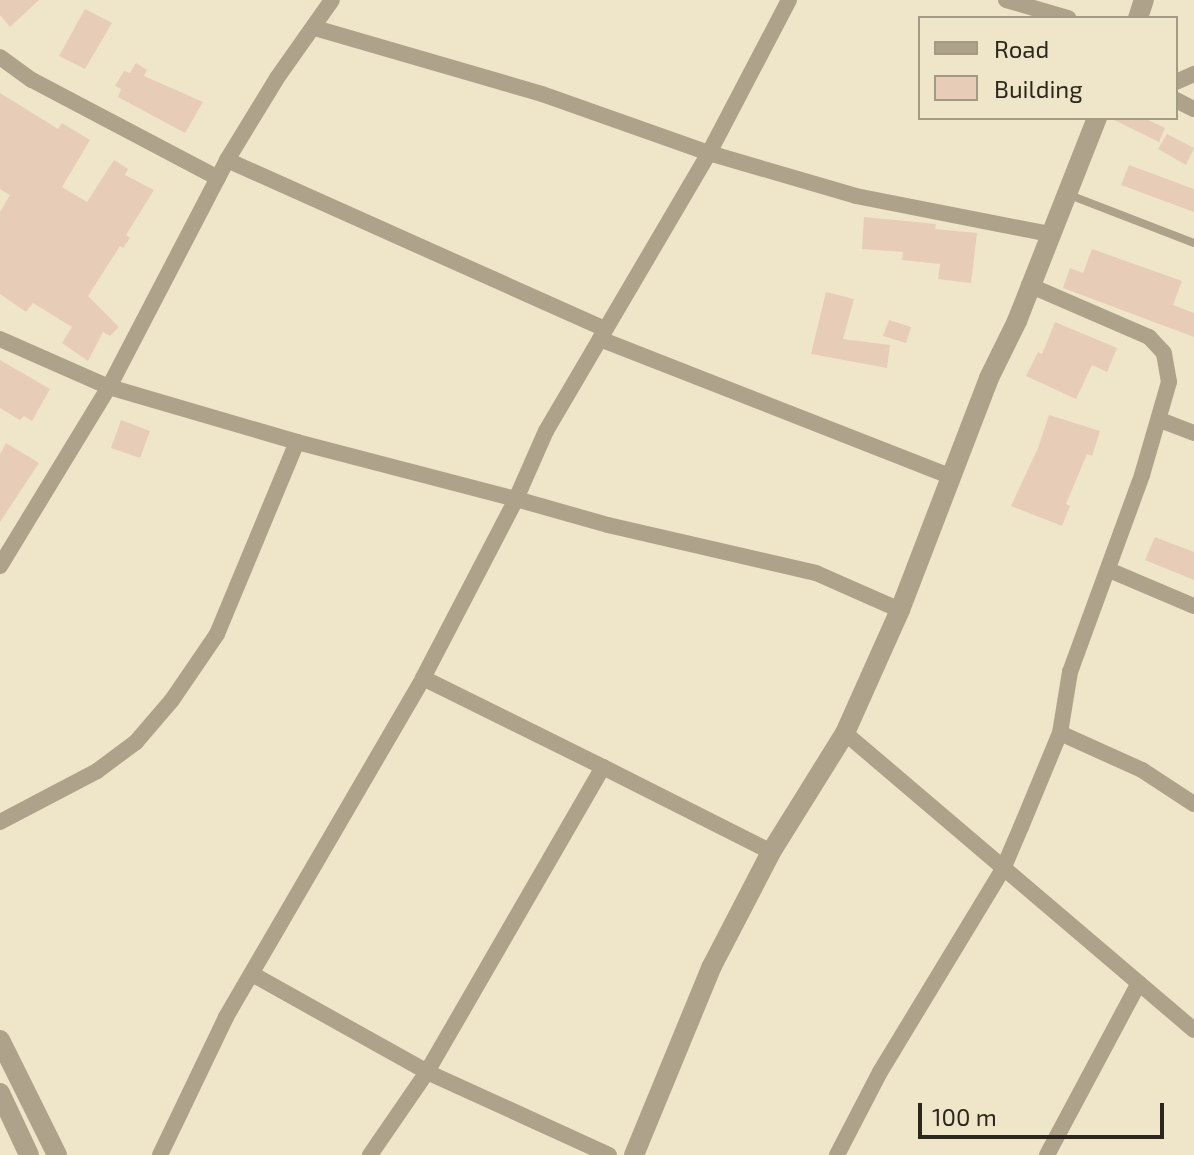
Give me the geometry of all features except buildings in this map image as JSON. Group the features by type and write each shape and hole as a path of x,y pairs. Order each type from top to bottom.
{"street":[{"path":"0,566 109,387 227,160 277,78 332,0"},
{"path":"160,1155 226,1017 423,678 516,499 546,431 709,153 789,0"},
{"path":"1006,0 1061,16"},
{"path":"315,28 542,94 709,153 856,196 1050,234"},
{"path":"0,57 32,80 218,178"},
{"path":"634,1155 712,966 771,852 845,733 900,610 950,476 1096,120"},
{"path":"227,160 602,334 950,476"},
{"path":"837,1155 880,1072 1003,869 1060,733 1070,672 1109,570 1160,420 1169,382 1164,353 1149,337 1029,285"},
{"path":"0,339 109,387 297,442 608,525 816,573 900,610"},
{"path":"1160,420 1194,433"},
{"path":"0,822 97,771 136,742 172,700 217,634 297,442"},
{"path":"1109,570 1194,606"},
{"path":"423,678 771,852"},
{"path":"845,733 1194,1030"},
{"path":"1060,733 1142,770 1194,804"},
{"path":"370,1155 427,1072 603,767"},
{"path":"252,974 427,1072 609,1155"},
{"path":"1047,1155 1139,983"},
{"path":"0,1040 29,1093 57,1155"},
{"path":"2,1102 29,1155"}],"lane":[{"path":"1066,194 1194,243"}]}
